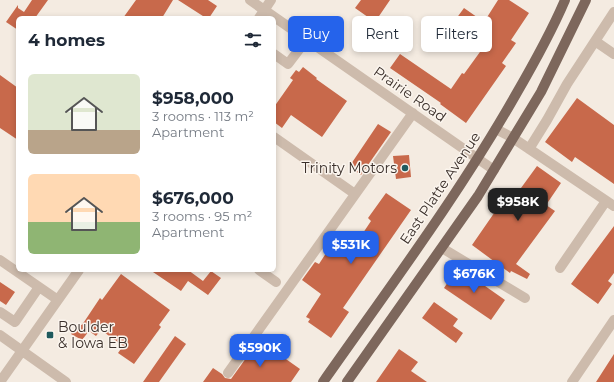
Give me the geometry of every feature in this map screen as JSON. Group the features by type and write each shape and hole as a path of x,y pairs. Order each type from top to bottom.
{"main road":[{"name":"East Platte Avenue","path":"323,382 423,241 478,159 543,47 565,0"},
{"path":"347,382 478,196 541,92 586,0"}],"street":[{"name":"Prairie Road","path":"250,0 261,14"},
{"path":"261,14 271,0"},
{"path":"529,149 567,84 614,12"},
{"name":"Prairie Road","path":"276,22 288,29"},
{"path":"596,41 614,54"},
{"path":"276,55 288,64 297,52"},
{"name":"Prairie Road","path":"326,52 494,170"},
{"path":"228,373 413,113"},
{"path":"496,129 513,138 610,204 560,268"},
{"path":"276,138 355,194"},
{"path":"442,248 525,298"},
{"path":"0,260 16,271"},
{"path":"17,272 58,300"},
{"path":"0,382 78,272"},
{"path":"262,272 276,282"},
{"path":"0,312 15,322 39,287"},
{"path":"572,382 614,320"},
{"path":"0,335 66,382"}],"building":[{"path":"32,0 48,0 36,16 16,16 16,29 6,22 18,5 18,8 24,12"},
{"path":"136,0 173,0 163,16 124,16"},
{"path":"178,0 208,0 217,6 210,16 203,16"},
{"path":"361,0 390,0 379,16 366,16 355,8"},
{"path":"498,0 509,0 529,13 511,40 516,43 502,63 506,66 466,123 440,104 441,103 390,68 400,54 451,89 480,52 492,52 492,16 488,16"},
{"path":"464,8 475,16 458,16"},
{"path":"303,67 317,78 316,79 347,101 322,137 291,115 282,128 276,124 276,104 293,80 290,78 296,70 299,72"},
{"path":"0,75 16,87 16,139 0,128"},
{"path":"577,98 614,125 614,184 575,157 572,162 545,142"},
{"path":"378,124 391,132 361,175 349,167"},
{"path":"409,155 411,177 396,179 393,156"},
{"path":"537,166 561,183 546,205 555,211 516,264 530,274 527,279 511,271 510,273 472,245 508,193 521,188"},
{"path":"386,193 411,210 343,308 349,312 331,338 308,322 310,319 306,317 321,294 302,280 315,262 319,264 334,241 338,244 342,237 355,245 371,221 368,218"},
{"path":"614,226 614,273 608,281 612,284 598,304 571,284"},
{"path":"458,267 505,300 491,320 444,288"},
{"path":"153,272 191,272 203,281 210,272 212,272 221,278 208,295 188,281 181,291"},
{"path":"121,274 170,310 159,325 161,327 134,364 118,353 123,346 101,330 96,336 89,331 82,340 71,334 79,324 82,325 100,298 102,300"},
{"path":"0,282 15,292 6,305 0,301"},
{"path":"434,302 458,319 453,326 463,333 456,343 422,318"},
{"path":"175,336 186,344 159,382 143,382"},
{"path":"259,340 300,369 291,382 203,382 213,368 225,378 231,379"},
{"path":"399,349 418,362 411,371 427,382 376,382"},
{"path":"614,354 614,382 596,382"}],"place":[{"name":"Trinity Motors","path":"405,168"},
{"name":"Boulder & Iowa EB","path":"50,335"}]}
